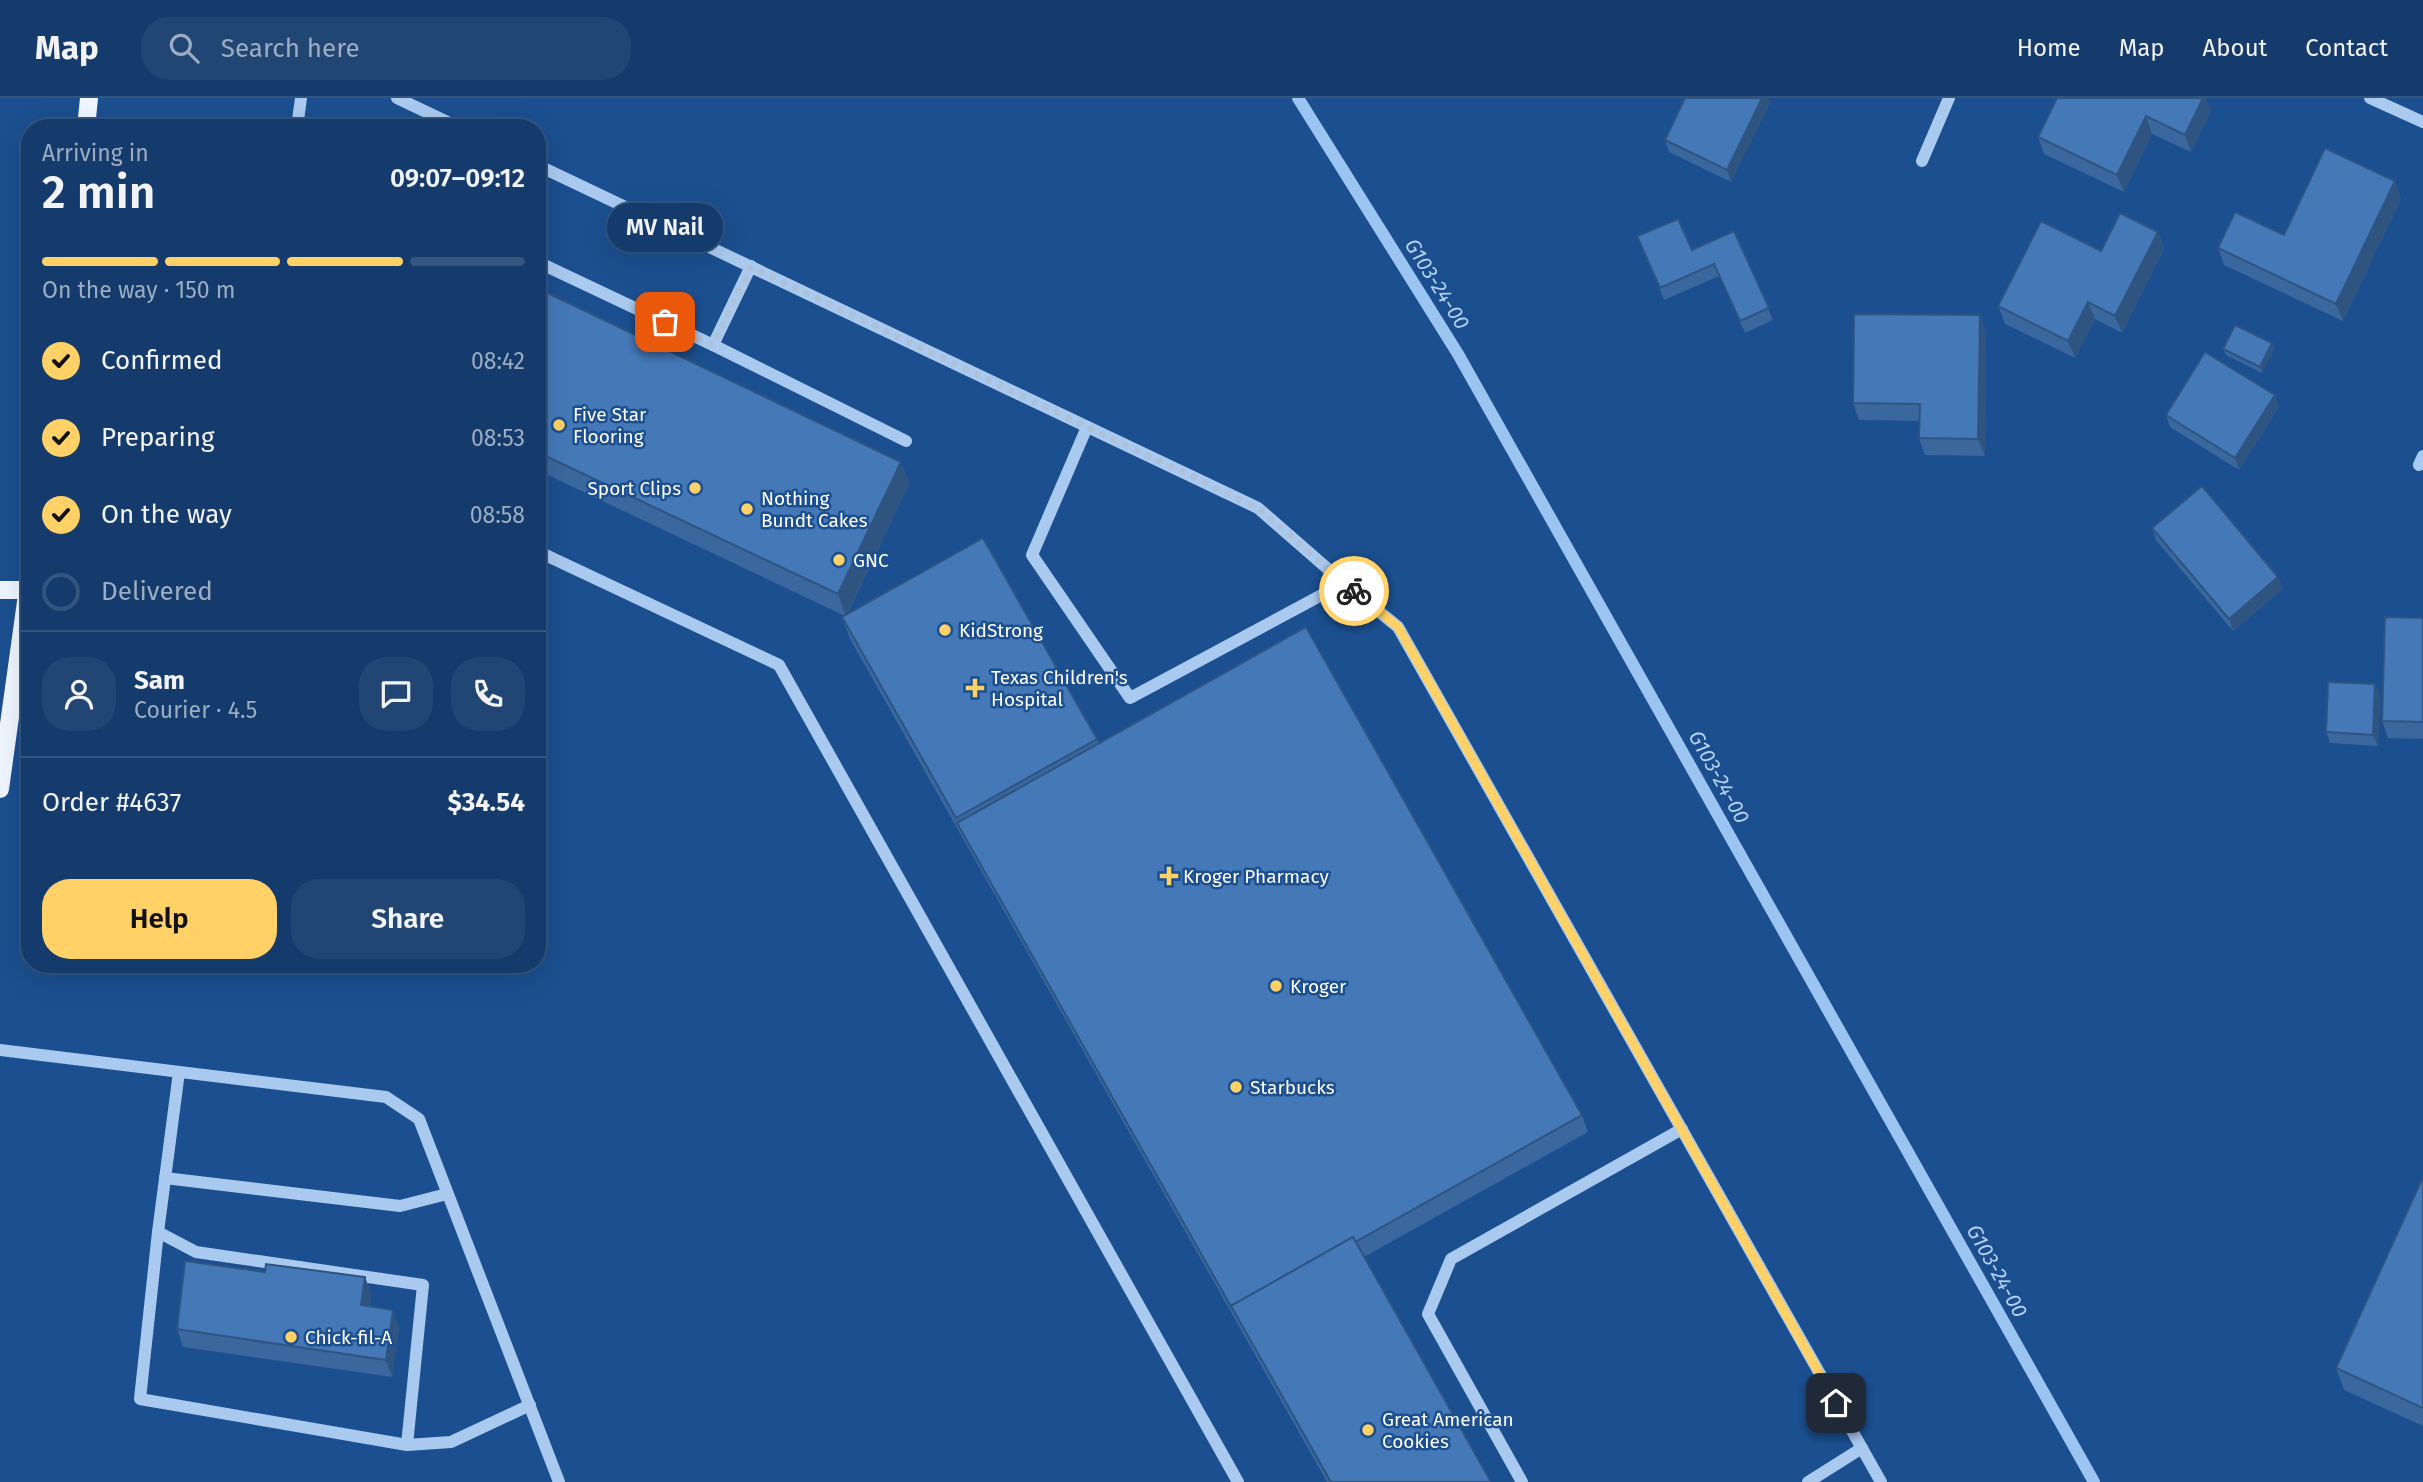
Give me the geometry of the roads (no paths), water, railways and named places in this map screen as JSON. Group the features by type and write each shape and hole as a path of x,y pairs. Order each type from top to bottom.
{"main road":[{"path":"87,119 89,98"},
{"path":"0,590 21,586"},
{"path":"0,789 21,641"}],"street":[{"path":"299,119 301,98"},
{"path":"397,98 441,119"},
{"path":"1922,161 1949,98"},
{"path":"2370,98 2423,122"},
{"path":"546,169 1258,508 1398,627 1881,1482"},
{"path":"546,266 906,441"},
{"path":"713,345 751,267"},
{"path":"1087,427 1032,555 1130,698 1345,583"},
{"path":"546,555 779,665 1238,1482"},
{"path":"0,1049 386,1097 419,1118 559,1482"},
{"path":"179,1072 140,1399 407,1445 451,1442 530,1405"},
{"path":"1522,1482 1428,1314 1451,1259 1682,1129"},
{"path":"165,1178 400,1206 447,1194"},
{"path":"158,1233 196,1252 424,1285 407,1445"},
{"path":"1808,1482 1862,1448"}],"waterway":[{"name":"G103-24-00","path":"1298,98 1458,354 2094,1482"}],"place":[{"name":"MV Nail","path":"665,322"},
{"name":"Five Star Flooring","path":"559,425"},
{"name":"Sport Clips","path":"695,488"},
{"name":"Nothing Bundt Cakes","path":"747,509"},
{"name":"GNC","path":"839,560"},
{"name":"KidStrong","path":"945,630"},
{"name":"Texas Children's Hospital","path":"975,688"},
{"name":"Kroger Pharmacy","path":"1169,876"},
{"name":"Kroger","path":"1276,986"},
{"name":"Starbucks","path":"1236,1087"},
{"name":"Chick-fil-A","path":"291,1337"},
{"name":"Great American Cookies","path":"1368,1430"}]}
